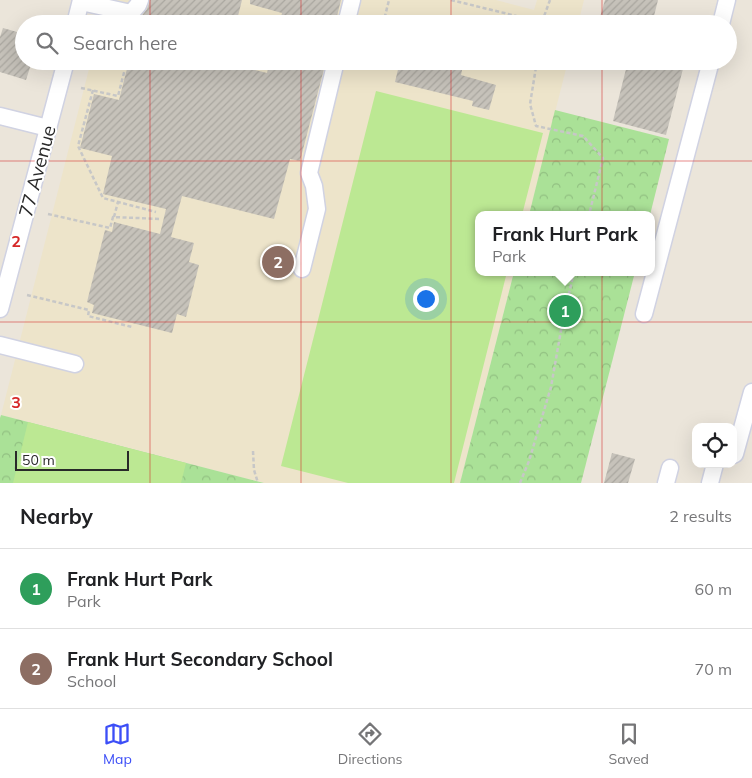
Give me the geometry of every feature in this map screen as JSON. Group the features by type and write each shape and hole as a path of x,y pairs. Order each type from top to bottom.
{"street":[{"path":"77,15 81,1 131,13 140,0"},
{"path":"348,15 352,0"},
{"path":"723,15 727,0"},
{"name":"77 Avenue","path":"0,309 64,70"},
{"path":"302,269 317,209 314,186 309,173 334,70"},
{"path":"655,272 709,70"},
{"path":"0,116 48,128"},
{"path":"644,314 654,276"},
{"path":"0,345 75,364"},
{"path":"737,450 752,392"},
{"path":"710,483 714,468"}],"path":[{"path":"385,15 389,0"},
{"path":"451,0 510,15"},
{"path":"544,15 550,0"},
{"path":"81,88 118,96 125,70"},
{"path":"536,70 530,104 536,126 583,136 603,158 590,211"},
{"path":"93,90 78,146 103,198 156,212"},
{"path":"48,214 110,228 118,202"},
{"path":"114,217 161,219"},
{"path":"520,483 529,461 551,387 573,276"},
{"path":"27,294 89,310 88,316 94,319 132,327"},
{"path":"254,451 254,470 258,483"}],"shaded area":[{"path":"107,0 496,0 534,10 537,0 584,0 580,15 103,15"},
{"path":"89,70 566,70 530,211 475,211 475,276 513,276 460,483 264,483 1,415"}],"green space":[{"path":"376,91 543,133 523,211 475,211 475,276 506,276 454,483 348,483 281,466"},
{"path":"555,110 669,139 651,211 530,211"},
{"path":"513,276 634,276 581,483 460,483"},
{"path":"1,415 264,483 0,483"},
{"path":"28,422 186,463 181,483 13,483"}],"building":[{"path":"150,0 242,0 238,15 142,15"},
{"path":"250,0 341,0 337,15 281,15 282,13 250,4"},
{"path":"605,0 658,0 654,15 601,15"},
{"path":"3,28 15,31 15,70 29,70 26,80 0,72 0,37"},
{"path":"127,70 255,70 267,73 268,70 324,70 300,161 290,159 274,219 182,196 171,237 194,243 189,262 199,265 186,317 177,314 172,333 92,313 94,305 87,302 105,230 112,232 114,222 160,234 166,209 103,194 112,156 80,148 94,94 119,100"},
{"path":"398,70 462,70 461,75 496,85 489,110 472,106 473,101 395,82"},
{"path":"626,70 683,70 666,135 613,121"},
{"path":"612,453 635,459 628,483 604,483"}],"place":[{"name":"Frank Hurt Secondary School","path":"278,262"},
{"name":"Frank Hurt Park","path":"565,311"}]}
